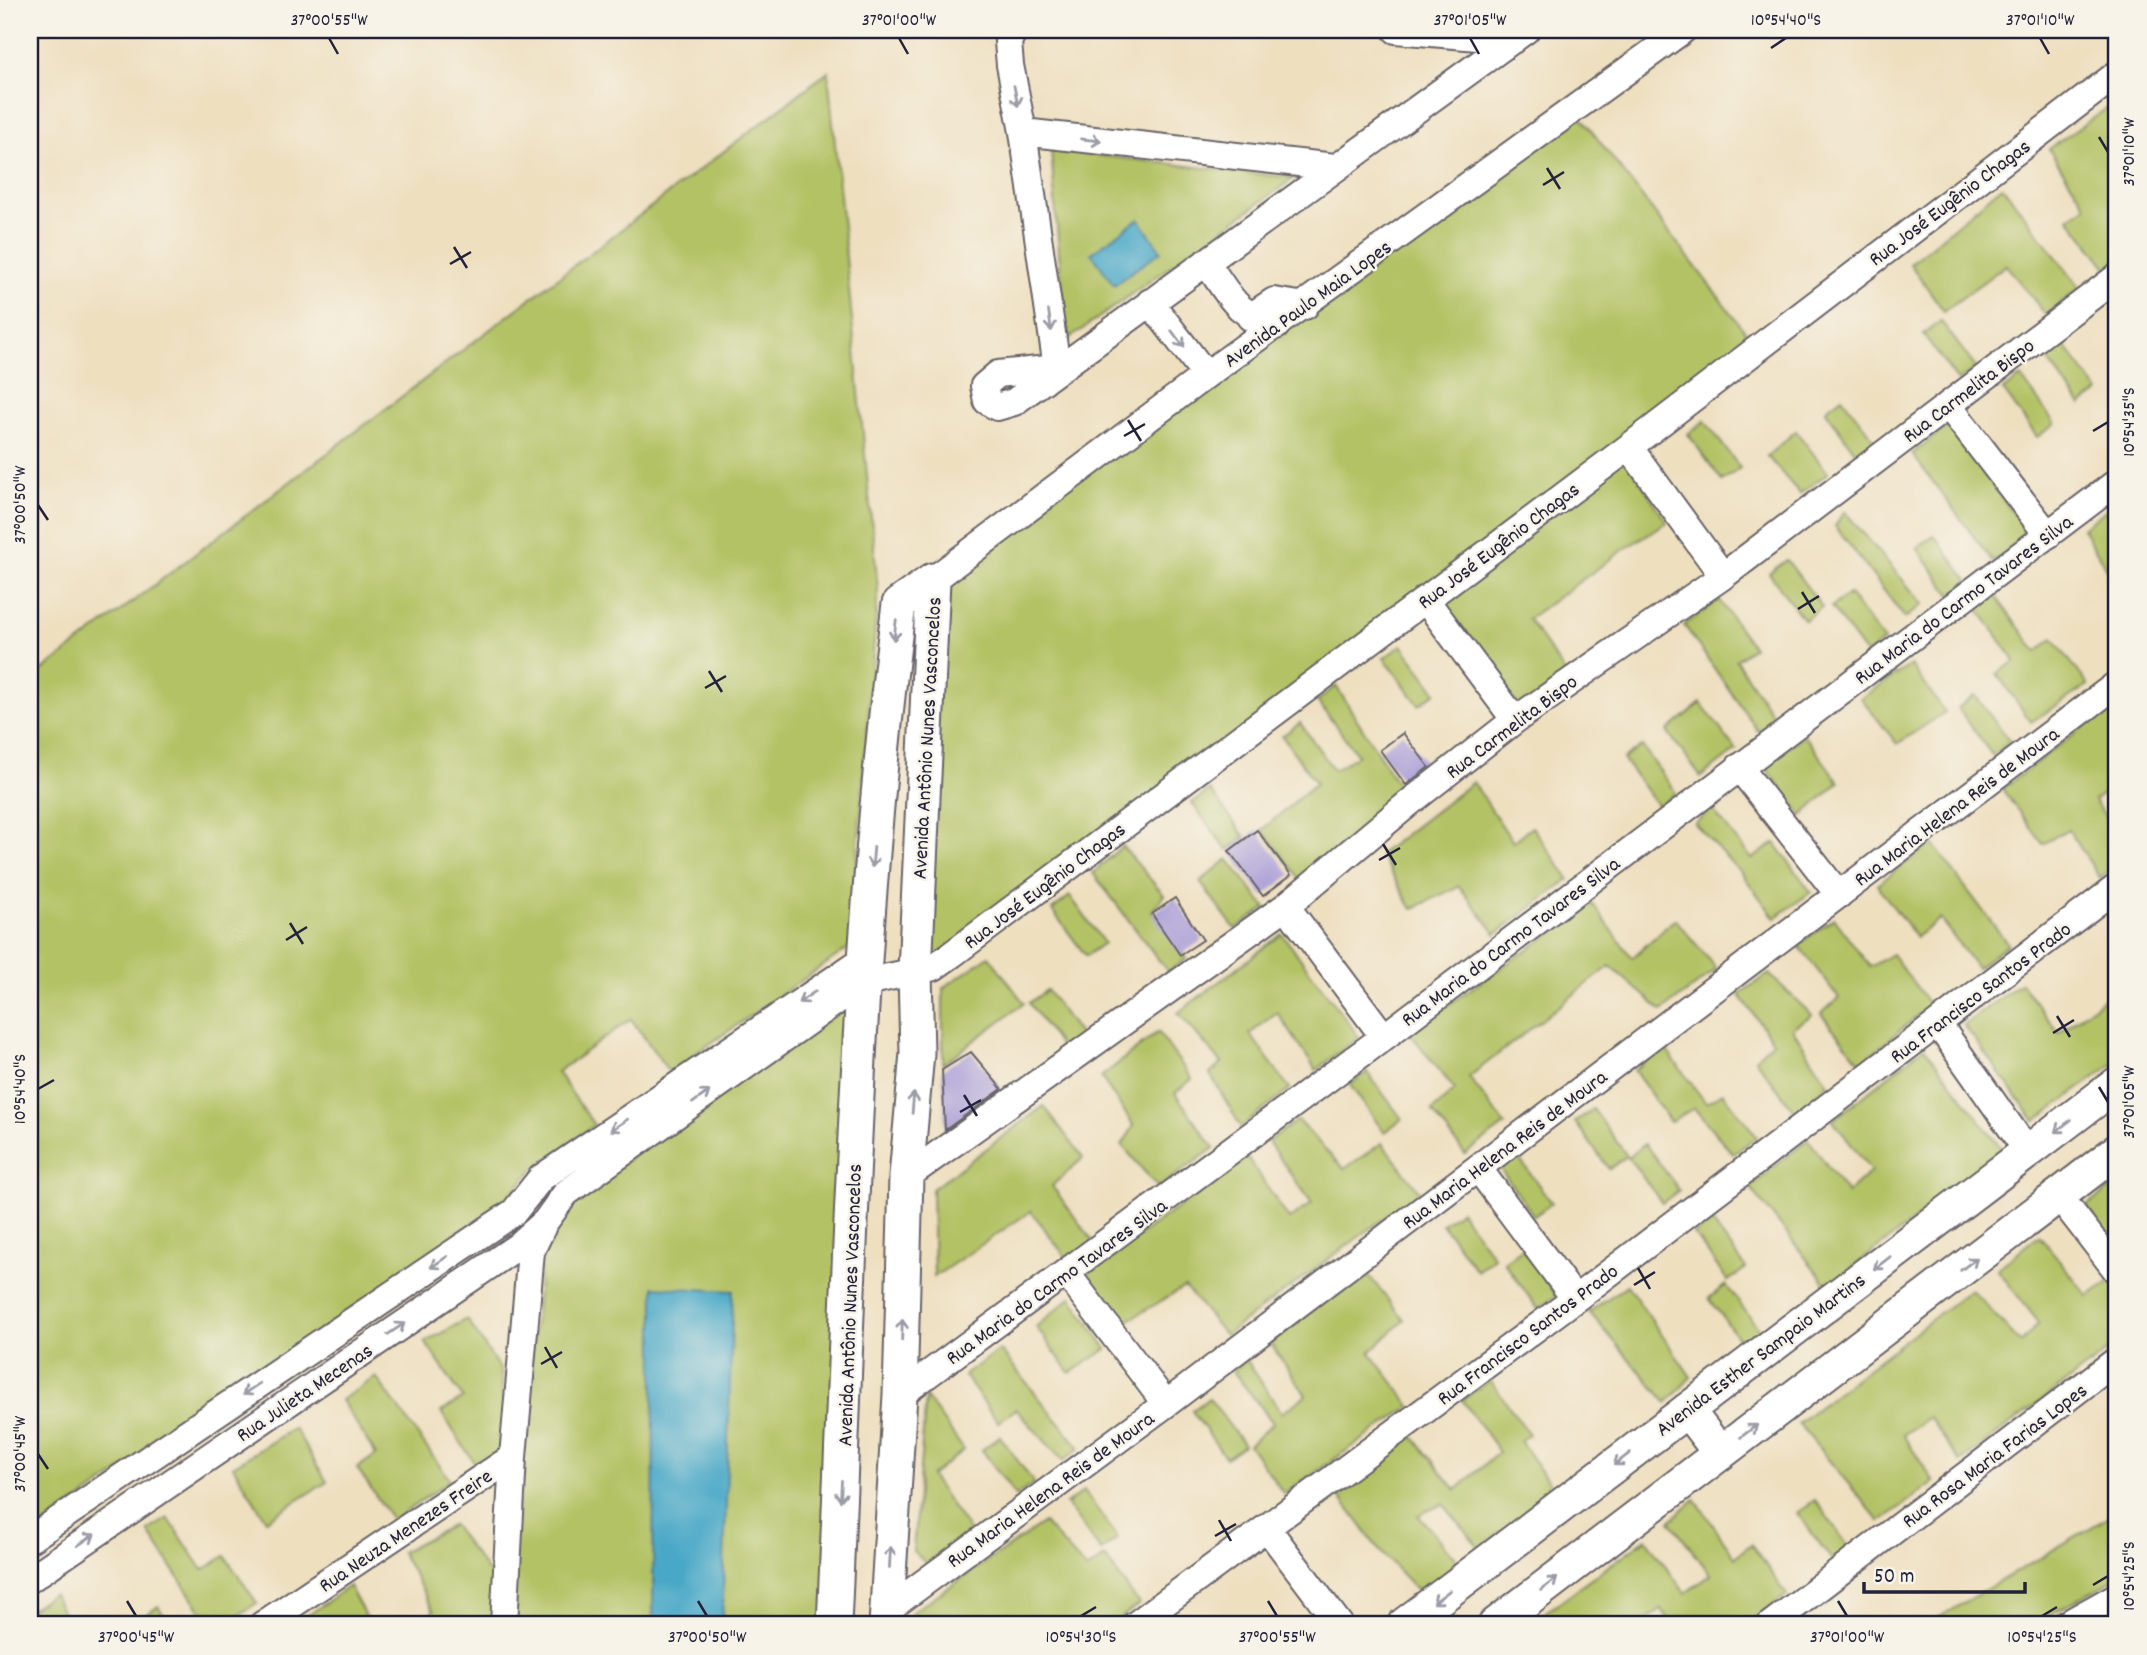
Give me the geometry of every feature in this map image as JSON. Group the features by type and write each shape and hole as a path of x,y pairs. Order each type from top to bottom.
{"street":[{"path":"1014,30 1008,42 1009,54 1057,368 1519,35"},
{"path":"1396,30 1519,35"},
{"name":"Avenida Paulo Maia Lopes","path":"933,580 1206,375 1305,306 1683,30"},
{"name":"Rua José Eugênio Chagas","path":"863,971 915,972 934,967 951,955 1629,447 2117,74"},
{"path":"1023,132 1335,167"},
{"path":"1206,262 1241,310 1250,317 1276,326"},
{"name":"Rua Carmelita Bispo","path":"906,1177 1286,906 1409,803 1515,720 1723,576 2117,277"},
{"path":"1250,317 1274,301 1305,306"},
{"path":"1150,302 1206,375"},
{"path":"1948,405 2048,535"},
{"path":"1629,447 1723,576"},
{"name":"Rua Maria do Carmo Tavares Silva","path":"900,1395 1384,1037 2117,482"},
{"name":"Avenida Antônio Nunes Vasconcelos","path":"834,1625 863,971 885,711 899,604 933,580"},
{"name":"Avenida Antônio Nunes Vasconcelos","path":"887,1618 900,1395 906,1177 917,1053 915,972 933,580"},
{"path":"1425,599 1515,720"},
{"name":"Rua Maria Helena Reis de Moura","path":"887,1618 2117,684"},
{"path":"1740,767 1839,895"},
{"name":"Rua Francisco Santos Prado","path":"1135,1625 1574,1299 2117,887"},
{"path":"1286,906 1384,1037"},
{"path":"30,1539 514,1212 541,1178 863,971"},
{"name":"Rua Julieta Mecenas","path":"30,1578 518,1246 545,1222 566,1193 863,971"},
{"path":"1938,1024 2028,1152"},
{"name":"Avenida Esther Sampaio Martins","path":"1404,1625 2117,1084"},
{"path":"1495,1625 2117,1152"},
{"path":"1478,1168 1574,1299"},
{"path":"2059,1196 2117,1271"},
{"path":"504,1625 513,1458 531,1251 545,1222"},
{"path":"852,1236 904,1241"},
{"path":"473,1277 494,1272 514,1280 528,1293"},
{"path":"1067,1274 1166,1404"},
{"name":"Rua Rosa Maria Farias Lopes","path":"1770,1625 2117,1360"},
{"path":"1687,1409 1720,1453"},
{"name":"Rua Neuza Menezes Freire","path":"277,1621 513,1458"},
{"path":"1267,1528 1340,1625"},
{"path":"2065,1625 2117,1596"}],"green space":[{"path":"828,72 878,589 850,947 669,1072 631,1019 557,1072 594,1125 534,1169 503,1202 30,1535 30,680"},
{"path":"1574,108 1757,347 1628,463 1667,522 1626,548 1528,619 1566,674 1515,720 1426,600 915,972 933,580"},
{"path":"2107,108 2117,120 2117,262 2108,269 2069,218 2086,206 2049,149"},
{"path":"1051,150 1294,178 1066,341"},
{"path":"2002,186 2080,288 2046,315 2006,265 1944,311 1910,264"},
{"path":"1941,321 1976,368 1958,381 1923,334"},
{"path":"2064,345 2099,392 2081,405 2046,358"},
{"path":"2021,377 2055,424 2037,437 2003,390"},
{"path":"1842,397 1877,444 1859,457 1825,410"},
{"path":"1705,421 1740,468 1722,481 1688,434"},
{"path":"1948,426 2028,533 1993,562 1912,454"},
{"path":"1796,431 1828,473 1800,494 1767,456"},
{"path":"2117,502 2117,586 2082,528"},
{"path":"1845,512 1923,604 1905,618 1835,526"},
{"path":"1934,535 1969,582 1951,595 1917,548"},
{"path":"1787,560 1822,607 1804,620 1769,573"},
{"path":"1849,594 1884,641 1866,654 1831,607"},
{"path":"1994,594 2037,652 2053,638 2088,685 2031,722 1997,674 2015,661 1977,607"},
{"path":"1719,600 1753,647 1736,660 1775,719 1758,731 1684,625"},
{"path":"1402,645 1436,692 1419,705 1384,658"},
{"path":"1911,665 1945,712 1897,744 1861,698"},
{"path":"1336,686 1405,796 1301,880 1262,830 1316,783 1282,736 1300,723 1334,770 1358,755 1317,701"},
{"path":"1975,695 2010,742 1992,755 1958,708"},
{"path":"2117,701 2117,783 2094,801 2117,833 2117,862 2100,878 2068,829 2043,844 2002,789"},
{"path":"1701,703 1736,750 1701,777 1667,731"},
{"path":"1804,735 1839,782 1802,816 1764,765"},
{"path":"1642,746 1676,793 1658,806 1623,759"},
{"path":"1473,782 1513,842 1532,827 1569,879 1496,934 1459,886 1412,909 1380,854"},
{"path":"1210,790 1245,837 1227,850 1192,803"},
{"path":"1712,809 1752,859 1775,843 1811,892 1775,918 1742,874 1694,823"},
{"path":"1932,843 2008,944 1977,968 1940,919 1916,937 1877,885"},
{"path":"1122,846 1164,895 1152,912 1186,959 1168,972 1093,873"},
{"path":"1228,859 1266,908 1235,929 1200,882"},
{"path":"1070,896 1104,943 1086,956 1052,910"},
{"path":"1593,904 1632,958 1675,919 1717,969 1662,1011 1610,966 1469,1077 1505,1125 1465,1154 1432,1111 1455,1090 1409,1032"},
{"path":"1834,918 1870,967 1892,954 1930,1005 1861,1063 1821,1014 1839,998 1798,945"},
{"path":"1282,934 1359,1037 1316,1070 1277,1012 1250,1034 1290,1089 1241,1127 1210,1074 1222,1063 1178,1013"},
{"path":"989,956 1024,1003 943,1064 943,988"},
{"path":"1769,974 1812,1015 1792,1028 1828,1084 1798,1116 1755,1059 1773,1041 1739,994"},
{"path":"862,983 839,1625 504,1625 545,1222"},
{"path":"2021,983 2059,1033 2117,988 2117,1061 2035,1121 1964,1025"},
{"path":"1047,990 1081,1037 1063,1050 1029,1003"},
{"path":"1158,1032 1192,1079 1175,1093 1214,1148 1158,1188 1122,1145 1134,1126 1101,1077"},
{"path":"1664,1047 1706,1103 1723,1093 1757,1137 1733,1154 1694,1108 1670,1122 1634,1070"},
{"path":"1924,1047 2004,1152 1828,1286 1750,1187 1808,1139 1847,1193 1871,1171 1833,1120"},
{"path":"1367,1072 1402,1119 1384,1132 1350,1085"},
{"path":"1044,1106 1083,1158 1052,1186 1094,1243 1068,1260 1031,1211 934,1277 932,1189"},
{"path":"1593,1109 1627,1156 1609,1169 1575,1122"},
{"path":"1297,1120 1344,1169 1382,1143 1420,1192 1225,1335 1185,1287 1124,1323 1087,1274 1247,1157 1289,1219 1312,1203 1268,1142"},
{"path":"1645,1144 1679,1190 1662,1203 1628,1157"},
{"path":"1517,1156 1552,1203 1534,1216 1500,1169"},
{"path":"2117,1184 2117,1250 2086,1206"},
{"path":"1460,1211 1494,1257 1477,1271 1442,1224"},
{"path":"1712,1222 1746,1268 1728,1281 1694,1234"},
{"path":"2039,1235 2088,1296 2112,1280 2117,1286 2117,1344 1960,1462 1929,1417 1903,1435 1934,1482 1880,1522 1798,1423 1971,1289 2021,1343 2039,1323 1997,1269"},
{"path":"1522,1249 1556,1296 1538,1309 1504,1262"},
{"path":"1363,1268 1404,1320 1370,1352 1411,1406 1284,1494 1249,1445 1273,1423 1233,1371 1246,1359 1282,1413 1306,1395 1270,1343"},
{"path":"1627,1285 1691,1377 1667,1403 1589,1312"},
{"path":"1726,1285 1761,1332 1743,1345 1709,1298"},
{"path":"1071,1297 1107,1349 1070,1373 1036,1327"},
{"path":"467,1319 501,1371 506,1449 477,1467 441,1412 463,1398 425,1342"},
{"path":"1000,1350 1080,1448 1063,1461 1016,1409 998,1422 964,1375"},
{"path":"376,1377 450,1480 393,1521 357,1468 376,1455 341,1400"},
{"path":"1490,1380 1529,1434 1520,1441 1557,1494 1479,1547 1443,1504 1418,1515 1459,1563 1420,1593 1379,1550 1336,1492 1411,1434 1456,1490 1499,1452 1462,1400"},
{"path":"926,1397 964,1450 931,1476 970,1532 927,1564 913,1551"},
{"path":"1209,1398 1244,1445 1226,1458 1192,1411"},
{"path":"294,1428 327,1482 266,1520 233,1466"},
{"path":"1000,1436 1034,1483 1016,1496 982,1450"},
{"path":"1084,1491 1118,1538 1101,1551 1066,1504"},
{"path":"1695,1499 1735,1557 1751,1544 1787,1595 1745,1625 1672,1625 1661,1609 1639,1625 1528,1625 1646,1539 1685,1593 1711,1575 1670,1521"},
{"path":"1815,1500 1849,1547 1832,1560 1797,1513"},
{"path":"2117,1512 2117,1578 2031,1625 1926,1625"},
{"path":"168,1518 203,1570 225,1556 257,1603 223,1625 210,1625 148,1531"},
{"path":"1044,1523 1087,1570 1105,1557 1139,1604 1112,1625 912,1625 912,1612"},
{"path":"453,1525 494,1580 494,1625 414,1625 434,1611 401,1552"},
{"path":"349,1586 370,1625 307,1625 303,1619"},
{"path":"53,1594 70,1625 30,1625 30,1609"},
{"path":"158,1606 170,1625 133,1625"}],"water":[{"path":"1139,219 1161,251 1114,285 1091,253"},
{"path":"654,1287 733,1291 722,1625 653,1625"}],"building":[{"path":"1403,733 1429,767 1406,785 1380,750"},
{"path":"1257,830 1291,875 1263,896 1229,851"},
{"path":"1175,898 1203,940 1180,955 1152,914"},
{"path":"971,1052 1002,1089 945,1130 942,1070"}]}
